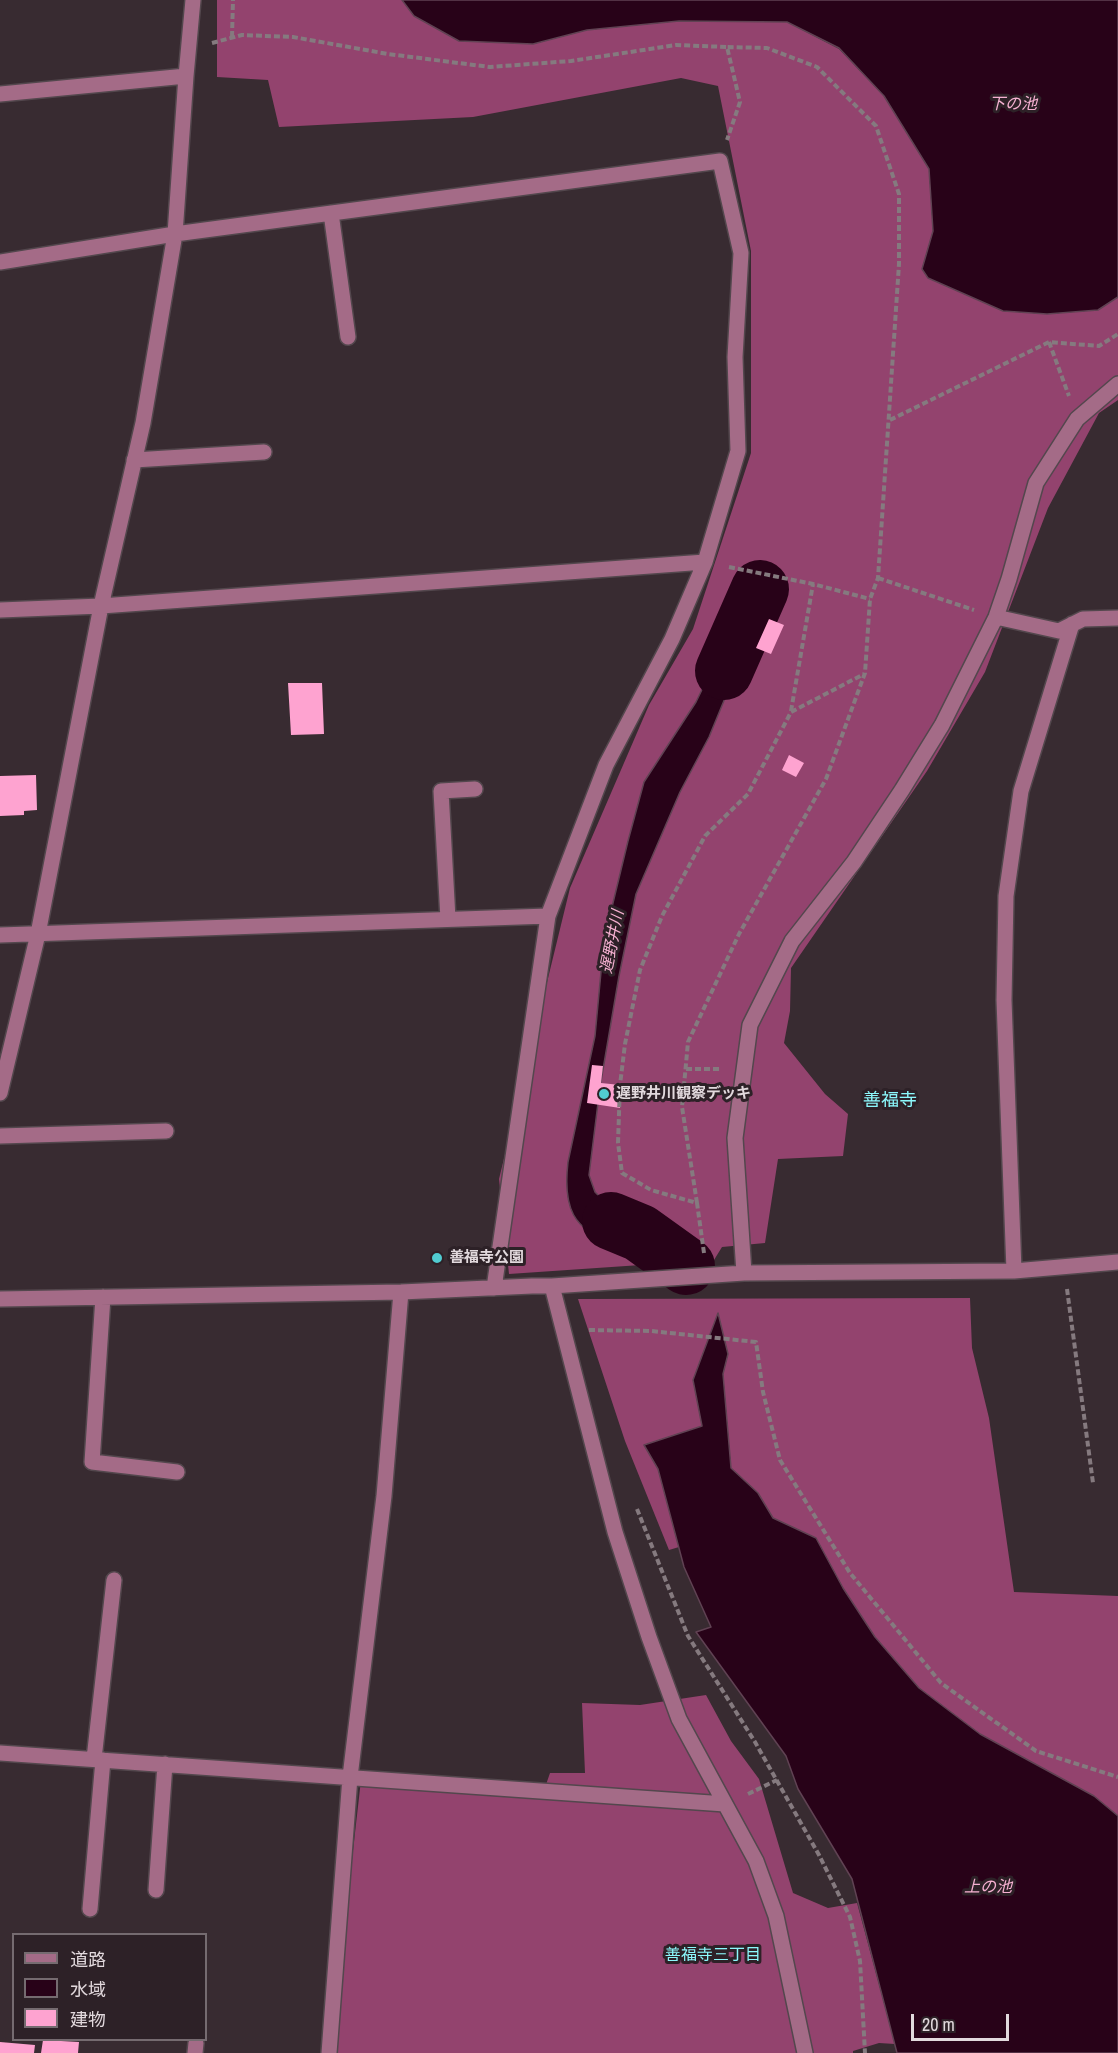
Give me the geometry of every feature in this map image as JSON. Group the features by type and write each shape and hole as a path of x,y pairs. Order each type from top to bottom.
{"street":[{"path":"0,1093 38,934 102,606 142,423 175,234 186,76 194,0"},
{"path":"0,94 186,76"},
{"path":"0,262 175,234 720,161 741,253 735,357 738,451 705,562 672,639 606,765 548,916 494,1288"},
{"path":"331,213 348,337"},
{"path":"744,1273 735,1138 750,1025 792,940 854,862 942,725 996,617 1010,579 1036,483 1077,419 1118,384"},
{"path":"134,460 264,452"},
{"path":"0,610 102,606 705,562"},
{"path":"996,617 1059,631 1083,619 1118,618"},
{"path":"1014,1271 1004,1000 1006,896 1021,791 1072,624"},
{"path":"448,920 441,791 475,789"},
{"path":"0,935 548,916"},
{"path":"0,1136 166,1131"},
{"path":"0,1299 401,1292 552,1286 744,1273 1014,1271 1118,1262"},
{"path":"552,1286 615,1532 649,1637 680,1719 756,1861 776,1916 805,2053"},
{"path":"329,2053 350,1777 384,1496 401,1292"},
{"path":"103,1297 92,1462 177,1472"},
{"path":"90,1909 98,1760 114,1580"},
{"path":"0,1753 725,1804"},
{"path":"156,1890 165,1764"}],"path":[{"path":"232,37 233,0"},
{"path":"205,45 243,35 293,37 388,54 490,67 571,61 676,45 767,48 817,67 876,126 899,194 899,264 878,578 870,598 865,673 826,779 740,934 688,1042 682,1107 707,1275"},
{"path":"720,161 740,102 727,47"},
{"path":"890,421 1049,342 1099,346 1118,334"},
{"path":"1049,342 1077,419"},
{"path":"705,562 870,598"},
{"path":"878,578 996,617"},
{"path":"697,1203 651,1190 622,1173 618,1143 620,1085 626,1039 640,970 662,916 705,836 748,794 791,712 813,584"},
{"path":"791,712 865,673"},
{"path":"686,1069 744,1069"},
{"path":"1064,1268 1093,1483"},
{"path":"578,1330 651,1331 756,1342 763,1392 780,1461 850,1573 940,1683 1036,1751 1118,1777"},
{"path":"637,1509 688,1636 777,1780 850,1917 860,1961 865,2053"},
{"path":"725,1804 777,1780"}],"shaded area":[{"path":"217,0 402,0 414,16 459,41 533,44 587,30 679,21 787,22 839,49 884,96 929,169 933,231 922,269 928,278 1003,311 1047,314 1098,310 1118,297 1118,400 1099,413 1048,508 985,672 927,771 791,968 790,1011 784,1043 825,1094 848,1114 843,1156 778,1159 765,1243 722,1247 714,1260 509,1274 499,1179 570,888 649,705 693,629 751,453 751,251 718,86 681,78 473,117 279,127 268,80 217,77"},
{"path":"970,1298 972,1348 989,1418 1014,1592 1118,1596 1118,1816 1094,1796 980,1734 919,1688 875,1637 843,1588 816,1538 773,1518 758,1493 731,1468 723,1374 728,1354 718,1314 693,1380 702,1426 644,1445 658,1469 679,1547 669,1550 625,1441 578,1299"},
{"path":"706,1695 731,1741 759,1779 793,1893 828,1908 857,1903 895,2044 879,2043 853,2051 853,2053 330,2053 361,1780 541,1799 550,1773 585,1773 582,1703 640,1705"}],"water":[{"name":"下の池","path":"402,0 1118,0 1118,297 1098,310 1047,314 1003,311 928,278 922,269 933,231 929,169 884,96 839,48 787,22 679,21 587,30 533,44 459,41 414,16"},
{"path":"749,593 765,601 709,737 680,792 636,894 600,1087 589,1175 595,1192 608,1205 661,1235 687,1259 664,1269 657,1256 650,1250 602,1238 580,1224 569,1204 568,1162 595,1036 604,940 644,782 696,702"},
{"name":"上の池","path":"718,1313 728,1354 723,1374 731,1468 758,1493 773,1518 816,1538 843,1588 875,1637 919,1688 980,1734 1094,1796 1118,1816 1118,2053 897,2053 852,1879 798,1789 786,1756 696,1632 711,1627 684,1567 658,1469 644,1445 702,1426 693,1380"}],"building":[{"path":"769,619 784,625 771,654 756,648"},
{"path":"288,683 322,683 324,734 291,735"},
{"path":"789,755 804,763 796,777 782,770"},
{"path":"36,775 37,810 24,811 24,815 0,816 0,776"},
{"name":"遅野井川観察デッキ","path":"592,1065 603,1066 601,1083 620,1085 620,1108 587,1103"},
{"path":"43,2041 79,2042 78,2053 41,2053"},
{"path":"0,2042 35,2045 34,2053 0,2053"}],"waterway":[{"name":"遅野井川","path":"724,671 760,589"},
{"name":"遅野井川","path":"611,1221 640,1233 686,1266"}],"place":[{"name":"遅野井川観察デッキ","path":"604,1094"},
{"name":"善福寺公園","path":"437,1258"}],"district":[{"name":"善福寺","path":"890,1101"},
{"name":"善福寺三丁目","path":"713,1956"}]}
